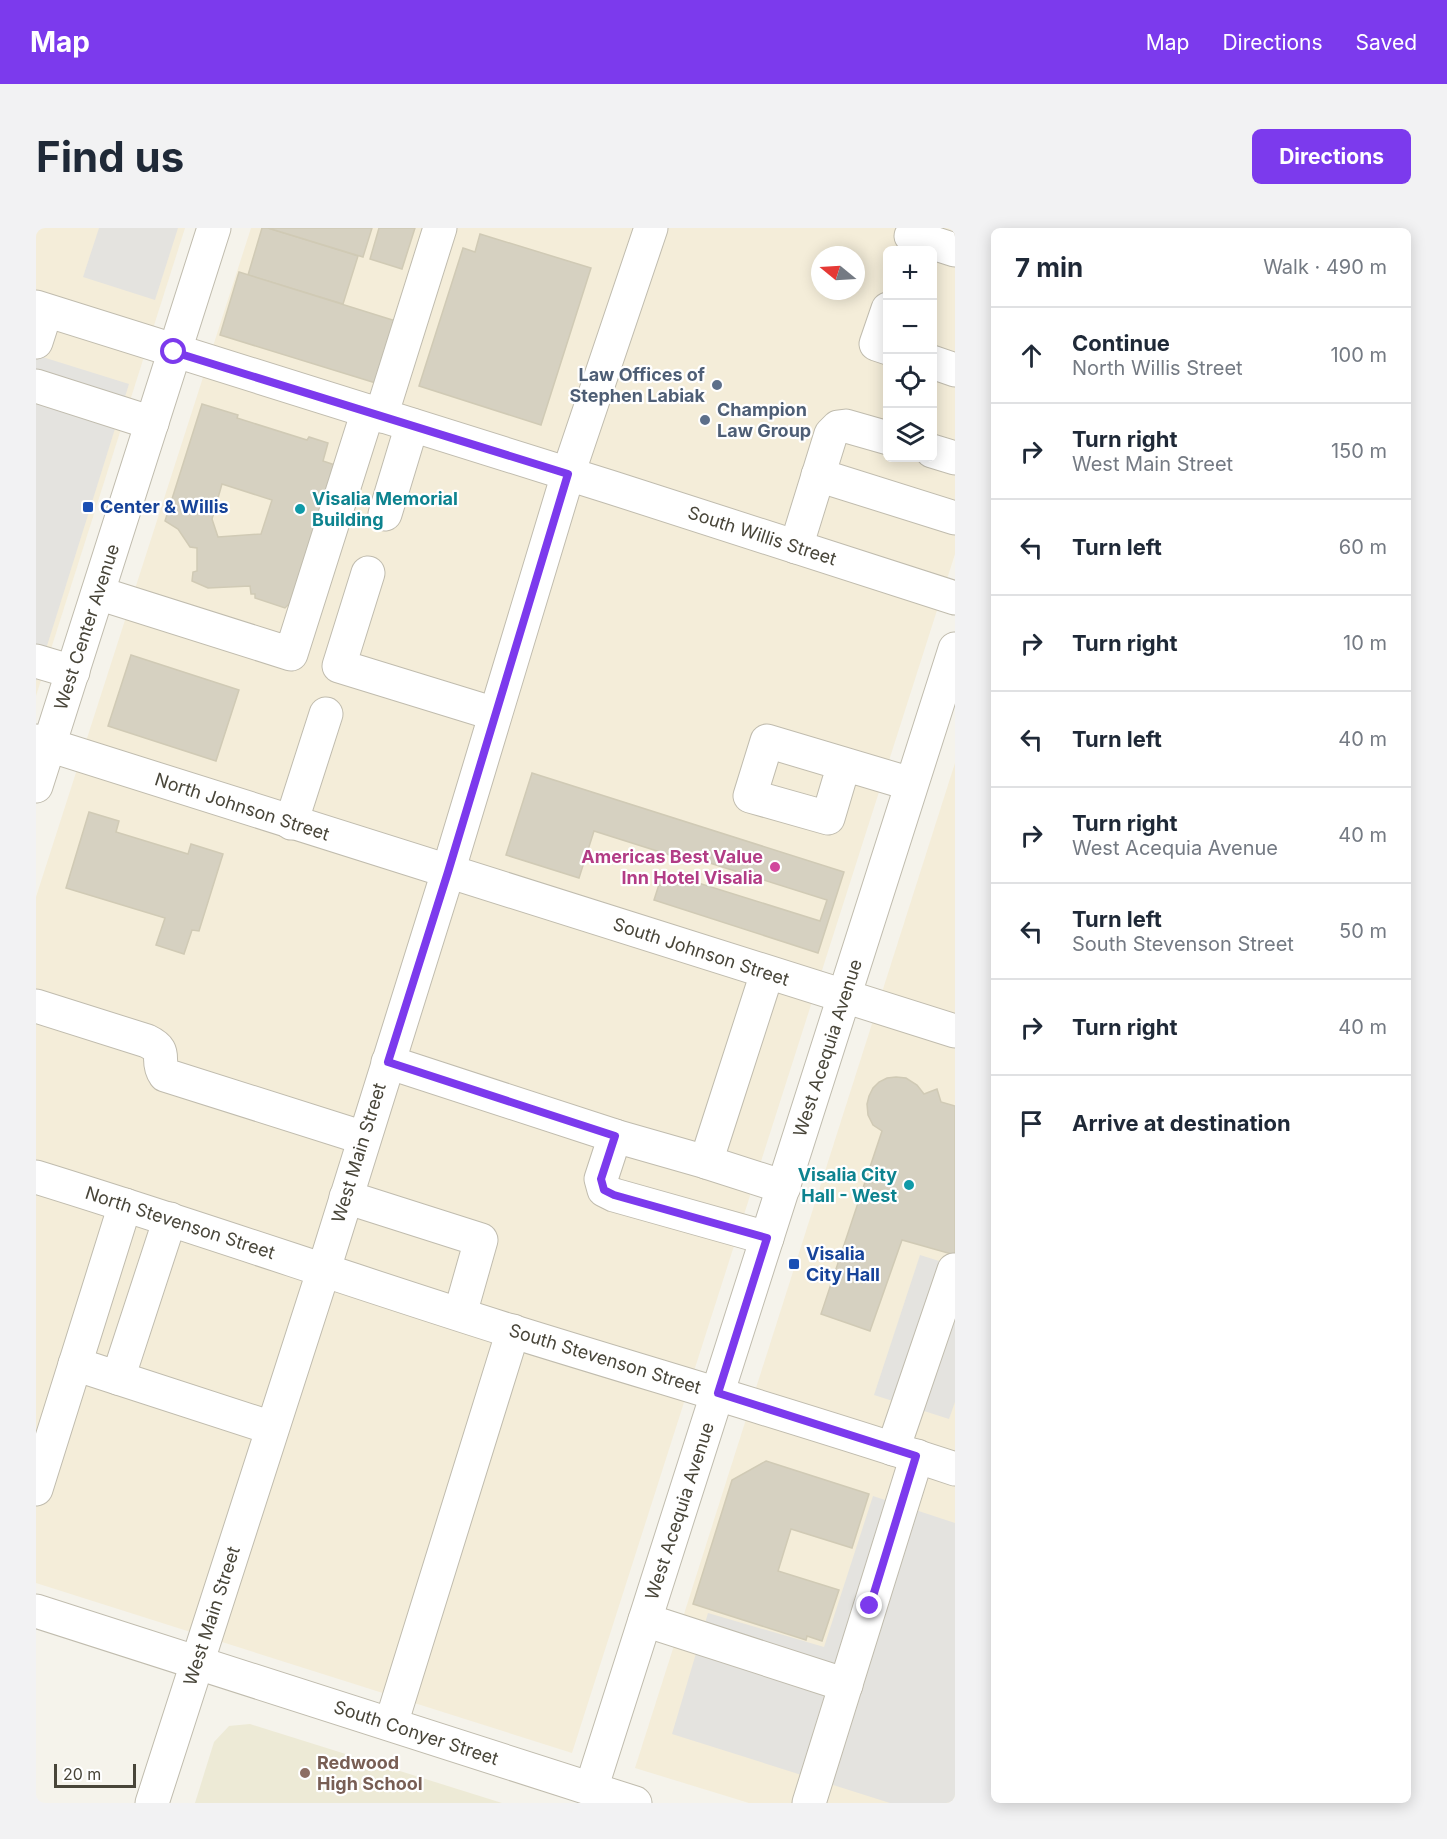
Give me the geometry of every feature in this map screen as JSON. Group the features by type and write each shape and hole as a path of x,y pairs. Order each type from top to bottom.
{"street":[{"name":"West Center Avenue","path":"36,786 42,743 74,672 213,228"},
{"path":"98,592 291,654 440,228"},
{"name":"West Main Street","path":"152,1803 324,1269 448,872 568,474 651,228"},
{"path":"910,238 955,250"},
{"name":"South Willis Street","path":"41,309 955,598"},
{"path":"36,342 41,309"},
{"path":"883,324 876,344 883,346"},
{"path":"937,363 955,369"},
{"path":"36,386 152,423"},
{"path":"385,513 412,425"},
{"path":"796,547 831,434 838,427 846,426 883,437"},
{"path":"937,452 955,458"},
{"path":"818,476 955,518"},
{"path":"368,573 339,666 495,714"},
{"name":"West Acequia Avenue","path":"591,1789 955,649"},
{"path":"36,661 74,672"},
{"path":"291,823 326,714"},
{"name":"North Johnson Street","path":"42,743 448,872"},
{"path":"844,764 911,784"},
{"name":"South Johnson Street","path":"448,872 955,1031"},
{"path":"706,1162 767,973"},
{"path":"36,1006 157,1046 160,1052 160,1066 165,1076 364,1138"},
{"path":"388,1062 615,1136 784,1187"},
{"path":"615,1136 601,1179 604,1190 614,1195 767,1238"},
{"name":"North Stevenson Street","path":"36,1177 324,1269"},
{"path":"346,1197 481,1240 460,1314"},
{"path":"36,1489 125,1205"},
{"path":"118,1378 170,1219"},
{"name":"South Stevenson Street","path":"324,1269 513,1331 718,1393 955,1469"},
{"path":"809,1803 846,1684 954,1270"},
{"path":"391,1724 513,1331"},
{"path":"75,1364 273,1428"},
{"name":"South Conyer Street","path":"36,1611 635,1803"},
{"path":"645,1620 846,1684"}],"shaded area":[{"path":"36,228 185,228 36,696"},
{"path":"99,228 178,228 155,300 83,277"},
{"path":"251,228 955,228 955,554 572,1753 36,1583 36,897"},
{"path":"36,355 129,384 36,681"},
{"path":"955,763 955,1803 749,1803 635,1768"},
{"path":"920,1255 955,1266 955,1402 949,1419 874,1395"},
{"path":"873,1496 955,1523 955,1803 890,1803 672,1734 708,1613 824,1647"},
{"name":"Redwood High School","path":"250,1724 502,1803 195,1803 214,1742 229,1726"}],"building":[{"path":"262,228 358,256 343,304 248,275"},
{"path":"268,228 372,228 363,257"},
{"path":"379,228 415,228 402,269 370,259"},
{"path":"480,234 591,268 541,425 419,386 463,248 475,252"},
{"path":"239,272 399,322 379,384 220,335"},
{"name":"Visalia Memorial Building","path":"202,404 238,415 237,418 307,440 309,437 328,443 323,461 341,467 307,586 285,608 255,598 255,594 251,594 250,586 208,588 192,581 193,572 197,571 197,548 190,547 178,529 165,521","holes":["222,484 272,500 261,534 218,537 212,519"]},
{"path":"131,655 239,690 216,761 108,726"},
{"name":"Americas Best Value Inn Hotel Visalia","path":"532,773 844,872 818,953 654,900 663,872 820,921 827,900 694,858 692,862 594,831 579,878 506,855"},
{"path":"89,812 119,821 116,832 188,854 191,844 223,854 199,931 192,930 184,954 156,945 165,918 66,888"},
{"name":"Visalia City Hall - West","path":"896,1077 906,1078 917,1085 924,1094 937,1089 941,1102 955,1106 955,1255 902,1240 870,1331 821,1314 882,1131 873,1125 868,1115 869,1096 879,1082"},
{"path":"766,1461 869,1494 852,1548 791,1529 778,1571 839,1590 822,1641 807,1636 806,1640 693,1604 732,1480"}],"place":[{"name":"Law Offices of Stephen Labiak","path":"717,385"},
{"name":"Champion Law Group","path":"705,420"},
{"name":"Center & Willis","path":"88,507"},
{"name":"Visalia Memorial Building","path":"300,509"},
{"name":"Americas Best Value Inn Hotel Visalia","path":"775,867"},
{"name":"Visalia City Hall - West","path":"909,1185"},
{"name":"Visalia City Hall","path":"794,1264"},
{"name":"Redwood High School","path":"305,1773"}],"route":[{"path":"174,352 568,474 388,1062 615,1136 601,1179 604,1190 614,1195 767,1238 718,1393 916,1456 870,1606"}]}
